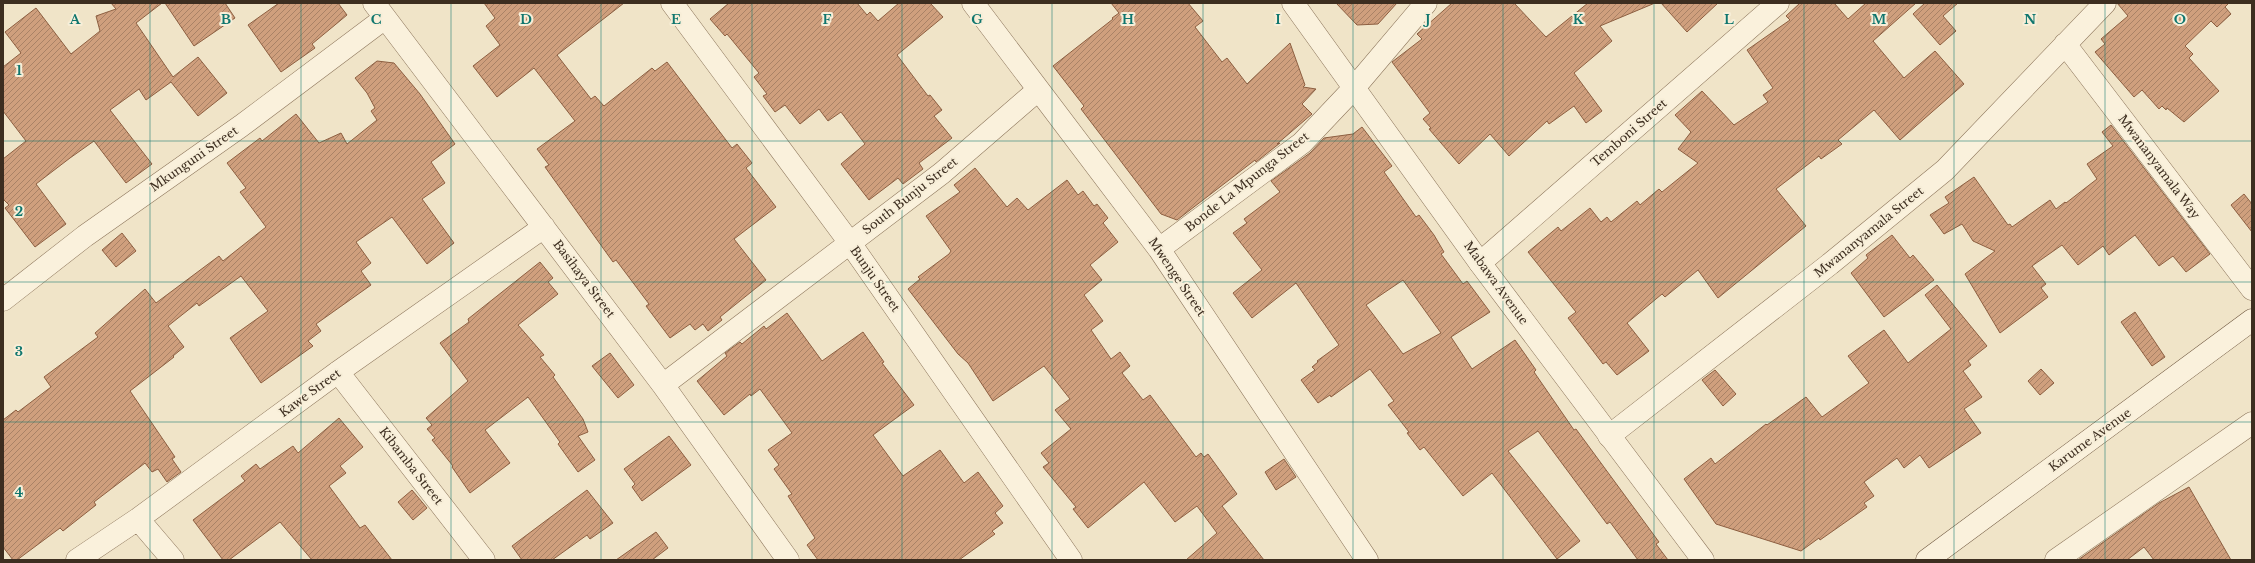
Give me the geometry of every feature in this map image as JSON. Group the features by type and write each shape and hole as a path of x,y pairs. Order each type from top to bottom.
{"street":[{"name":"Bunju Street","path":"672,3 850,243 1071,560"},
{"name":"Mwenge Street","path":"973,3 1159,249 1367,560"},
{"name":"Mabawa Avenue","path":"1292,3 1480,263 1703,560"},
{"name":"Bonde La Mpunga Street","path":"1159,249 1302,143 1354,88 1426,3"},
{"name":"Temboni Street","path":"1480,263 1778,3"},
{"name":"Mwananyamala Street","path":"1609,436 1830,264 1945,170 2106,3"},
{"name":"Basihaya Street","path":"379,10 663,385 788,560"},
{"name":"Mkunguni Street","path":"3,300 85,236 241,126 379,10"},
{"name":"Mwananyamala Way","path":"2065,44 2252,289"},
{"name":"South Bunju Street","path":"663,385 942,172 1038,90"},
{"name":"Kawe Street","path":"76,560 138,519 338,372 544,227"},
{"name":"Karume Avenue","path":"1927,560 2252,320"},
{"name":"Kibamba Street","path":"338,372 484,560"},
{"path":"2056,560 2252,423"},
{"path":"138,519 173,560"}],"building":[{"path":"111,3 162,3 136,23 173,77 198,57 227,93 198,116 171,82 146,100 139,89 110,110 152,164 126,183 94,141 70,158 36,184 66,224 35,247 5,208 9,205 3,199 3,159 26,141 3,111 3,67 21,53 5,32 36,8 71,54 100,31 96,16 116,9"},
{"path":"165,3 225,3 235,18 194,46"},
{"path":"279,3 338,3 347,15 312,44 315,48 281,72 248,25"},
{"path":"484,3 624,3 557,55 591,99 595,96 604,106 652,68 655,71 667,62 732,148 737,144 752,163 746,168 776,207 734,239 766,280 720,317 722,320 708,331 703,324 695,330 690,324 670,338 646,306 649,304 616,260 613,262 545,167 549,165 537,149 575,121 534,68 497,97 473,66 500,45 486,26 495,18"},
{"path":"729,3 857,3 867,15 870,12 878,21 899,3 930,3 943,17 897,55 928,96 930,95 942,110 934,116 952,138 919,163 923,169 903,184 898,178 869,200 841,164 865,144 841,112 828,121 819,109 800,124 785,105 775,112 763,96 767,94 754,77 759,73 727,34 725,36 710,19"},
{"path":"1111,3 1188,3 1203,21 1195,27 1222,62 1227,58 1247,84 1290,43 1305,85 1303,87 1316,89 1302,104 1312,114 1256,162 1255,160 1177,220 1161,214 1081,109 1084,106 1053,66 1119,13"},
{"path":"1336,3 1397,3 1378,24 1357,25"},
{"path":"1452,3 1514,3 1546,37 1588,3 1655,3 1600,26 1612,41 1574,73 1602,111 1586,123 1574,106 1549,124 1547,121 1509,156 1490,134 1459,164 1429,129 1431,128 1423,119 1430,113 1392,62 1422,39 1417,34"},
{"path":"1661,3 1718,3 1687,32"},
{"path":"1800,3 1834,3 1848,19 1866,3 1916,3 1873,41 1904,78 1935,51 1964,84 1900,140 1874,110 1838,140 1842,144 1821,159 1819,156 1776,189 1806,226 1718,298 1698,270 1665,297 1662,294 1627,323 1649,351 1617,375 1606,362 1603,364 1568,318 1576,312 1528,252 1558,227 1561,231 1590,208 1601,222 1607,217 1611,222 1637,201 1640,205 1659,189 1662,192 1698,163 1678,149 1691,132 1675,115 1702,91 1734,125 1768,102 1763,95 1773,88 1747,50 1790,20 1786,16"},
{"path":"1925,3 1958,3 1943,16 1956,31 1940,45 1913,14"},
{"path":"2117,3 2229,3 2225,7 2231,14 2217,27 2211,21 2185,46 2193,54 2189,58 2219,91 2184,122 2167,108 2166,110 2162,106 2159,109 2142,90 2134,97 2095,52 2105,44 2101,39 2128,16"},
{"path":"377,61 394,63 420,94 455,144 431,162 445,183 422,199 454,243 427,264 392,217 356,242 371,263 361,271 371,285 316,324 321,331 308,341 313,346 261,383 230,338 268,311 241,276 199,306 197,303 168,326 184,347 173,356 174,357 130,391 175,457 172,459 181,472 167,482 158,469 152,472 145,463 94,502 96,505 63,531 60,528 17,560 13,560 3,547 3,420 16,410 18,412 51,387 44,377 98,337 95,333 145,289 156,303 219,256 223,261 266,227 240,192 246,188 227,163 260,138 262,141 296,114 319,143 341,133 347,144 377,120 371,111 375,108 367,93 355,78"},
{"path":"2111,125 2210,254 2186,272 2173,256 2159,266 2135,235 2109,255 2103,246 2078,265 2062,245 2032,266 2046,284 2041,288 2048,297 2000,333 1965,274 1995,251 1973,241 1962,224 1944,234 1930,215 1949,203 1945,197 1974,177 2008,225 2010,224 2012,227 2050,200 2056,209 2097,179 2087,164 2113,146 2102,132"},
{"path":"1362,127 1392,166 1384,172 1416,217 1419,215 1434,235 1444,252 1441,254 1463,284 1467,281 1490,312 1451,337 1472,369 1515,340 1536,370 1534,372 1574,430 1576,429 1659,542 1656,544 1668,560 1638,560 1610,522 1607,524 1538,431 1508,451 1580,541 1557,559 1492,473 1463,496 1424,447 1420,450 1407,433 1409,432 1388,405 1394,401 1370,369 1331,397 1330,395 1318,403 1301,380 1315,370 1312,367 1318,362 1317,361 1339,345 1296,283 1252,318 1233,293 1262,270 1233,233 1247,223 1244,219 1280,192 1271,181 1310,153 1324,138 1353,134","holes":["1403,280 1441,333 1403,354 1366,305"]},
{"path":"975,168 1007,207 1017,198 1028,210 1067,180 1078,195 1083,191 1094,206 1097,204 1108,218 1103,223 1118,242 1090,265 1102,280 1084,295 1103,321 1091,330 1111,359 1120,352 1130,366 1122,373 1143,400 1150,395 1196,457 1201,453 1204,457 1208,454 1237,494 1222,506 1264,560 1186,560 1217,533 1197,506 1175,522 1144,482 1088,528 1073,509 1076,507 1043,467 1049,463 1041,453 1071,429 1055,410 1070,399 1044,366 993,401 968,363 958,354 908,289 920,279 918,277 951,251 926,216 960,192 954,185"},
{"path":"2244,194 2252,204 2252,232 2231,205"},
{"path":"122,233 136,251 116,267 102,250"},
{"path":"1892,235 1910,258 1913,255 1934,280 1884,317 1851,273 1868,258 1866,255"},
{"path":"540,262 553,278 548,282 558,294 518,325 544,355 540,357 555,375 553,377 583,419 588,432 578,436 595,460 578,472 558,444 560,442 528,397 485,430 510,463 470,493 452,467 453,466 432,440 435,438 427,429 432,425 426,418 468,381 440,343 469,322 468,319"},
{"path":"1937,285 1987,346 1968,361 1971,365 1963,371 1982,397 1964,409 1981,433 1929,468 1920,455 1904,468 1897,458 1864,482 1874,496 1864,503 1867,507 1820,540 1819,538 1801,551 1716,524 1684,479 1711,458 1715,464 1766,424 1767,425 1806,397 1822,417 1869,383 1848,356 1884,330 1908,363 1951,329 1925,295"},
{"path":"2135,312 2165,357 2152,366 2121,322"},
{"path":"787,313 822,361 863,332 884,362 882,363 914,405 873,435 903,476 940,450 964,483 978,472 1003,506 995,513 1003,523 992,531 995,534 959,560 818,560 807,545 815,538 788,496 792,494 774,469 779,465 768,450 792,433 760,389 751,396 750,394 724,415 697,381 727,356 725,353 740,342 742,344 764,326 766,329"},
{"path":"610,353 634,385 618,398 592,366"},
{"path":"2041,369 2054,383 2040,395 2028,381"},
{"path":"1715,370 1736,394 1723,406 1702,380"},
{"path":"339,418 363,447 340,466 346,473 329,486 360,528 365,525 392,560 312,560 280,522 229,560 223,560 193,520 245,481 241,476 256,464 260,469 293,446 298,453"},
{"path":"669,436 691,465 642,501 632,487 635,484 624,469"},
{"path":"1284,459 1296,477 1276,490 1265,472"},
{"path":"2189,487 2231,560 2154,560 2144,547 2127,560 2078,560 2159,503"},
{"path":"412,490 427,508 413,520 398,502"},
{"path":"587,490 613,523 590,539 587,535 552,560 522,560 512,546"},
{"path":"656,532 668,548 652,560 616,560"}]}
